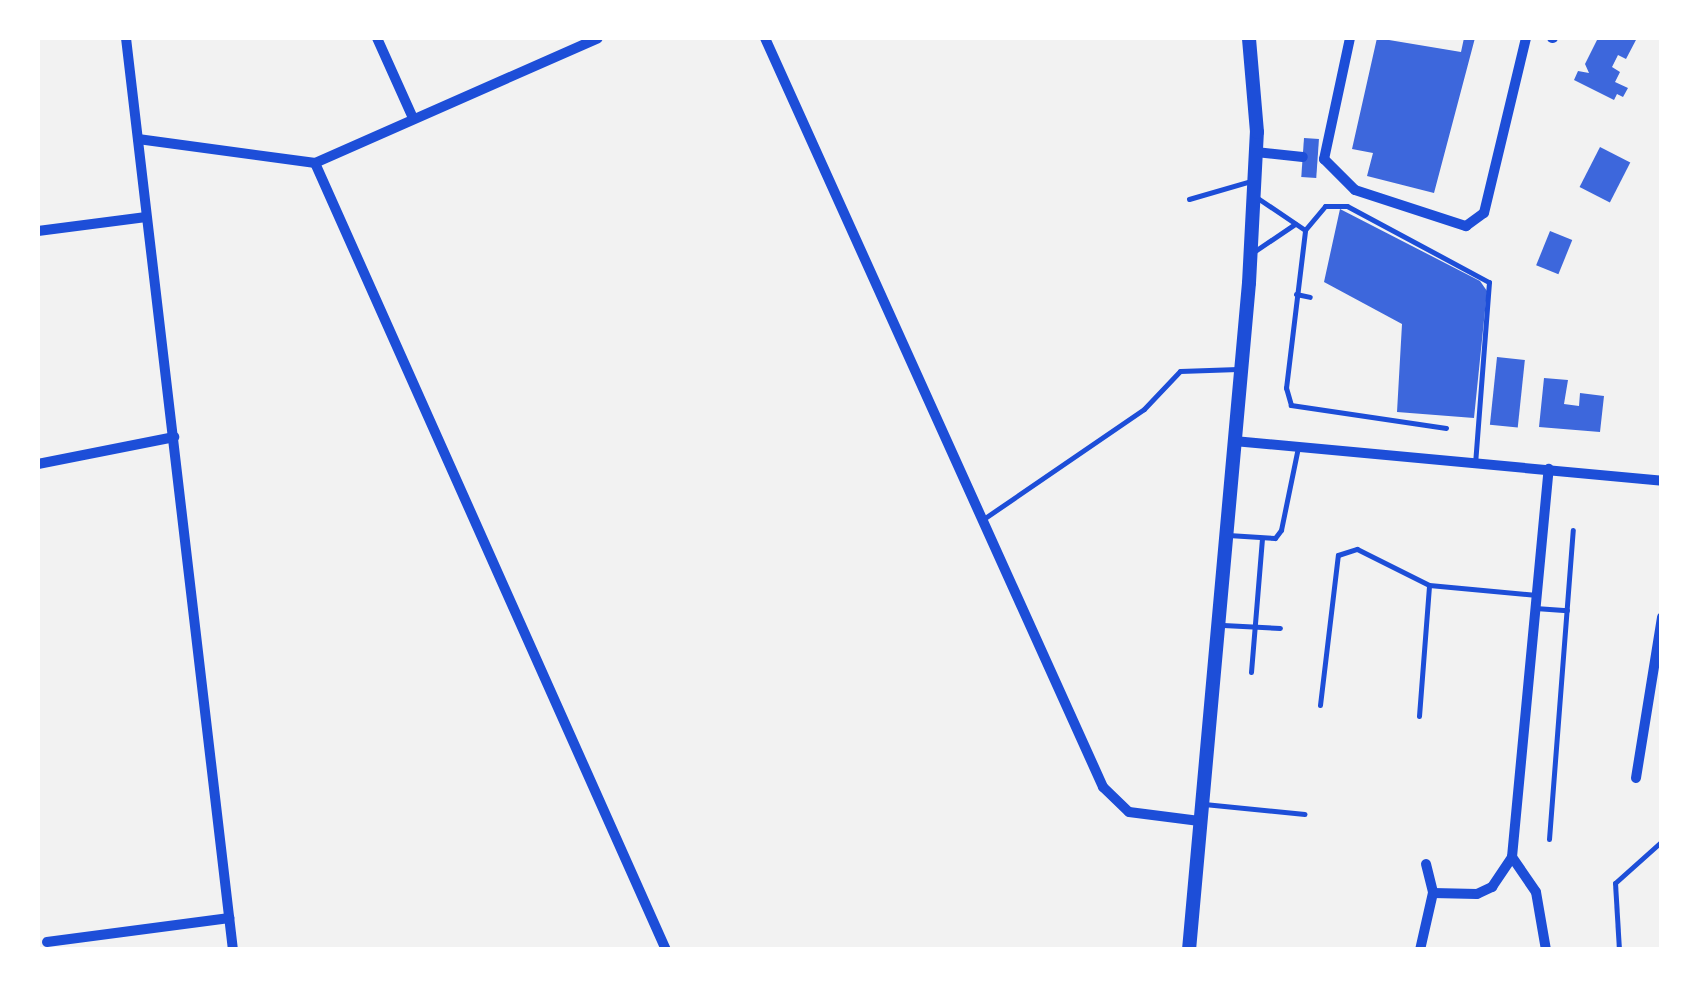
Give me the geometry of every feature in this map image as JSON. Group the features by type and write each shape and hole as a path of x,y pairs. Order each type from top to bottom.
{"main road":[{"path":"1189,950 1214,625 1250,254 1256,152 1249,38"}],"street":[{"path":"126,38 233,950"},
{"path":"377,38 413,118"},
{"path":"138,139 315,163 598,38"},
{"path":"764,38 1110,798 1130,812 1199,821"},
{"path":"1350,38 1321,159 1356,190 1458,226 1478,221 1526,38"},
{"path":"1256,152 1302,157"},
{"path":"315,163 666,950"},
{"path":"38,231 146,218"},
{"path":"38,464 174,436"},
{"path":"1234,441 1662,481"},
{"path":"1433,893 1478,894 1492,887 1512,857 1548,469"},
{"path":"1636,778 1662,617"},
{"path":"1512,857 1536,892 1546,950"},
{"path":"1420,950 1433,893 1426,864"},
{"path":"46,942 229,918"}],"lane":[{"path":"1189,199 1254,188 1305,230"},
{"path":"1446,428 1291,405 1286,388 1305,230 1324,206 1347,206 1489,282 1474,465"},
{"path":"1250,254 1296,224"},
{"path":"1296,294 1310,297"},
{"path":"982,520 1144,408 1180,371 1241,369"},
{"path":"1224,535 1274,538 1287,520 1298,447"},
{"path":"1548,840 1573,530"},
{"path":"1251,672 1262,538"},
{"path":"1320,705 1338,555 1357,549 1429,585 1536,595"},
{"path":"1419,716 1429,585"},
{"path":"1536,608 1566,610"},
{"path":"1214,625 1280,628"},
{"path":"1201,804 1305,814"},
{"path":"1619,950 1615,884 1662,841"}],"building":[{"path":"1377,38 1461,52 1464,38 1475,38 1434,193 1367,176 1373,153 1352,149"},
{"path":"1598,38 1637,38 1626,59 1618,55 1612,67 1620,72 1615,82 1628,88 1623,97 1617,94 1614,100 1574,80 1578,71 1589,73 1585,64"},
{"path":"1304,138 1319,139 1316,178 1301,177"},
{"path":"1600,147 1630,162 1610,203 1580,187"},
{"path":"1340,209 1480,281 1487,291 1474,418 1397,412 1402,324 1324,282"},
{"path":"1550,231 1572,240 1558,274 1536,265"},
{"path":"1497,357 1525,360 1518,428 1490,425"},
{"path":"1544,378 1568,380 1564,404 1579,406 1580,393 1604,396 1600,432 1539,427"}]}
